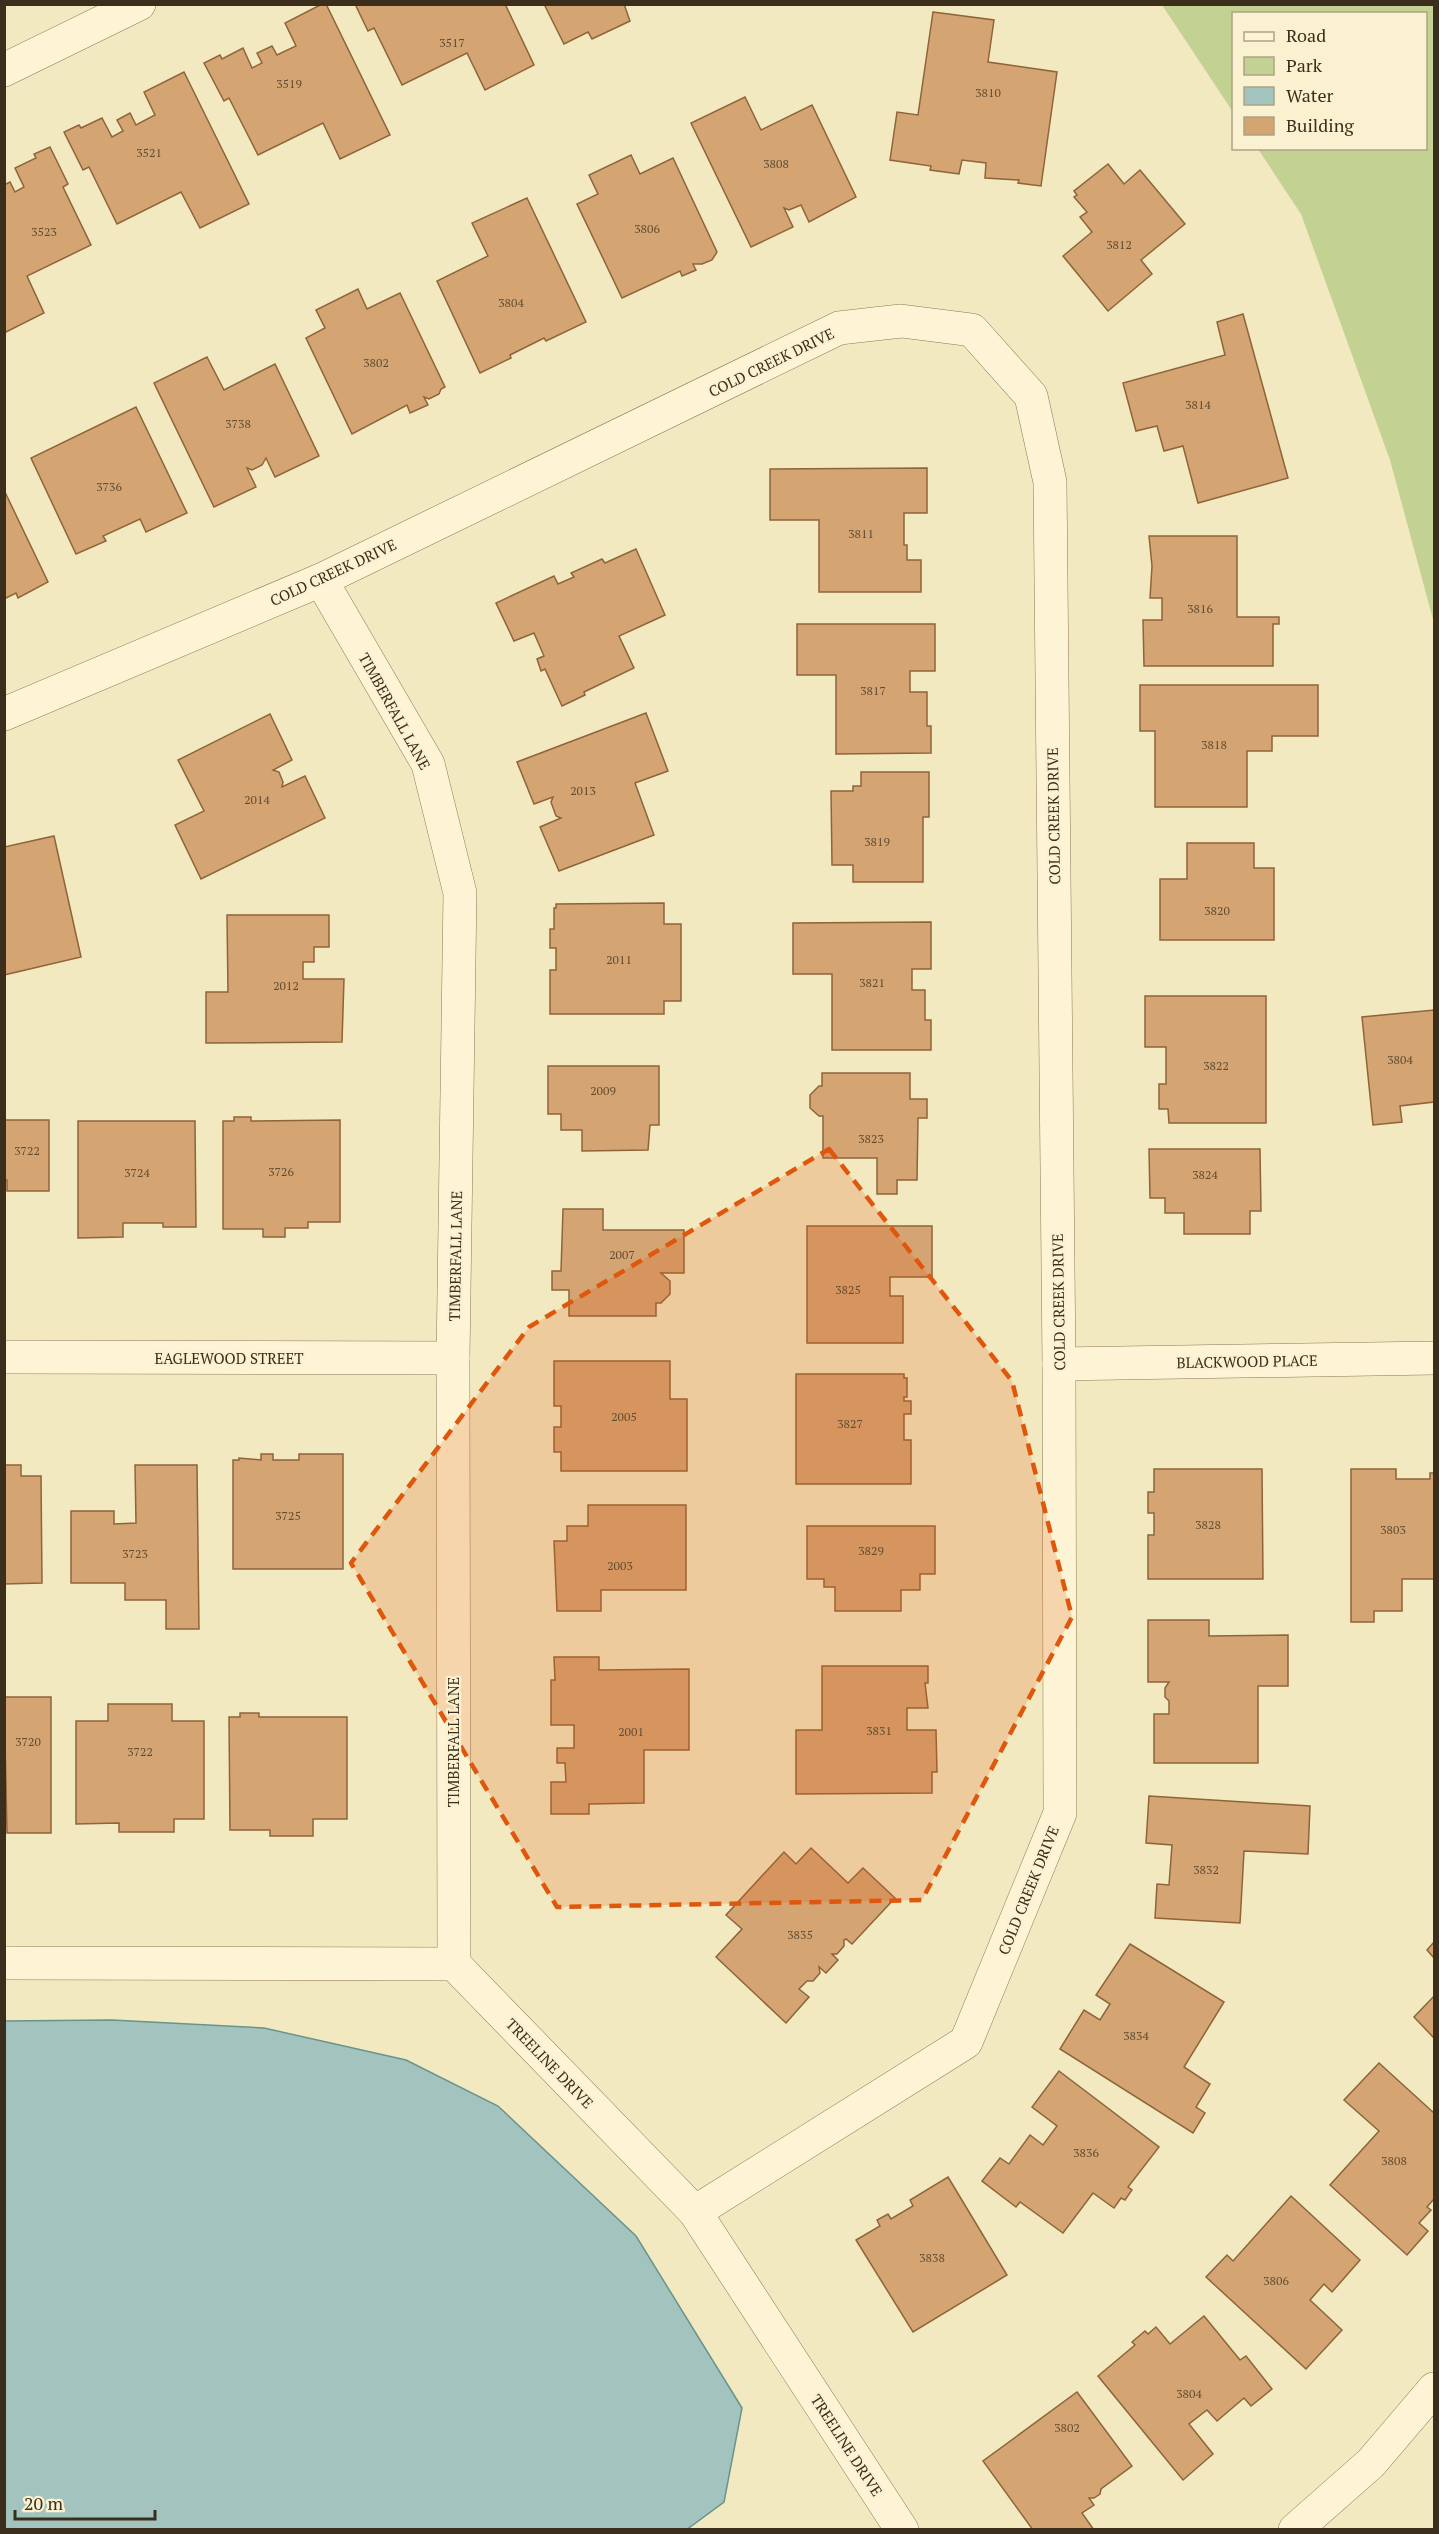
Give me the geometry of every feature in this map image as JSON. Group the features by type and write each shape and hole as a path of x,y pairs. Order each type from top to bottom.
{"street":[{"path":"4,70 139,4"},
{"name":"COLD CREEK DRIVE","path":"4,714 321,580 839,328 901,321 972,330 1031,396 1050,482 1059,1364 1060,1813 966,2042 695,2212"},
{"name":"TIMBERFALL LANE","path":"321,580 428,764 460,893 453,1358 454,1964"},
{"name":"EAGLEWOOD STREET","path":"4,1358 453,1358"},
{"name":"BLACKWOOD PLACE","path":"1059,1364 1434,1358"},
{"path":"4,1964 454,1964"},
{"name":"TREELINE DRIVE","path":"454,1964 695,2212 902,2529"},
{"path":"1295,2529 1371,2463 1434,2389"}],"highlighted area":[{"path":"829,1149 1012,1381 1072,1617 922,1900 557,1907 351,1563 529,1327"}],"green space":[{"path":"1162,5 1434,5 1434,623 1390,460 1301,214 1259,150 1427,150 1427,12 1232,12 1232,110"}],"water":[{"path":"112,2020 264,2028 406,2060 498,2106 636,2236 742,2408 724,2502 686,2530 5,2529 5,2021"}],"building":[{"path":"326,4 390,135 340,159 323,123 258,155 229,98 224,101 204,63 220,55 222,59 243,48 252,68 262,63 257,53 272,46 277,55 296,46 285,23"},
{"path":"355,4 505,4 534,65 485,90 467,53 402,85 374,28 368,31"},
{"path":"544,4 624,4 630,21 592,39 588,32 564,44"},
{"path":"933,12 994,20 988,62 1057,72 1041,186 1018,183 1019,180 985,178 986,163 962,160 959,174 930,170 931,166 890,160 897,112 918,115"},
{"path":"184,72 249,204 200,228 181,192 117,224 89,167 83,170 64,132 79,125 81,128 102,118 112,137 123,131 117,120 130,113 136,125 155,115 144,92"},
{"path":"745,97 761,130 812,105 856,197 809,222 801,205 789,210 784,208 793,227 751,247 691,123"},
{"path":"50,147 68,184 63,187 91,245 27,276 44,313 4,333 4,185 10,182 15,192 24,187 15,168 36,158 34,154"},
{"path":"631,155 640,174 673,158 717,252 712,260 702,264 693,264 696,270 682,276 680,271 622,298 577,204 598,194 589,175"},
{"path":"1108,164 1124,184 1140,170 1185,224 1141,260 1152,274 1108,311 1063,256 1092,232 1080,217 1087,212 1074,197 1077,195 1074,191"},
{"path":"527,198 586,322 546,341 544,338 480,373 437,281 488,256 472,223"},
{"path":"358,289 367,309 400,293 445,387 439,394 429,399 424,397 428,405 410,413 407,405 352,434 306,338 325,328 316,310"},
{"path":"1243,314 1288,478 1198,503 1183,446 1164,451 1157,426 1136,431 1123,383 1225,355 1217,322"},
{"path":"207,357 224,390 275,364 319,456 275,477 266,458 262,465 252,470 247,468 256,487 214,507 154,383"},
{"path":"136,407 187,513 146,532 140,519 103,536 106,541 76,554 31,458"},
{"path":"927,468 927,513 904,513 904,545 907,545 907,560 921,560 921,592 819,592 819,520 770,520 770,469"},
{"path":"4,490 48,582 18,598 16,593 4,599"},
{"path":"1149,536 1237,536 1237,617 1279,617 1279,624 1273,624 1273,666 1144,666 1143,620 1162,620 1162,598 1150,598 1152,566"},
{"path":"636,549 665,615 619,636 634,668 584,692 585,695 562,706 545,669 541,671 537,659 544,656 534,633 514,641 496,603 554,576 558,584 574,577 571,573 602,559 605,563"},
{"path":"797,624 935,624 935,671 910,671 910,692 927,692 927,726 931,726 931,753 836,754 836,675 797,675"},
{"path":"1140,685 1318,685 1318,736 1272,736 1272,751 1247,751 1247,807 1155,807 1155,731 1140,731"},
{"path":"646,713 668,771 635,783 654,835 559,871 540,827 561,818 556,816 551,802 553,797 534,804 517,762"},
{"path":"270,714 292,760 273,770 279,772 283,782 282,787 305,776 325,818 201,879 175,825 204,811 178,760"},
{"path":"861,772 929,772 929,817 923,817 923,882 853,882 853,865 832,865 831,791 853,791 853,786 861,786"},
{"path":"54,836 81,957 4,975 4,847"},
{"path":"1187,843 1254,843 1254,868 1274,868 1274,940 1160,940 1160,879 1187,879"},
{"path":"664,903 664,924 681,924 681,1001 664,1001 664,1014 550,1014 550,970 556,970 556,948 550,948 550,929 554,929 556,904"},
{"path":"227,915 329,915 329,947 314,947 314,962 303,962 303,979 344,979 342,1042 206,1043 206,992 228,992"},
{"path":"931,922 931,969 912,969 912,990 925,990 925,1020 931,1020 931,1050 832,1050 832,974 793,974 793,923"},
{"path":"1145,996 1266,996 1266,1123 1169,1123 1168,1109 1159,1109 1159,1084 1166,1084 1166,1047 1145,1047"},
{"path":"1434,1010 1434,1102 1400,1106 1402,1122 1373,1125 1362,1017"},
{"path":"548,1066 659,1066 659,1125 650,1125 648,1150 582,1151 582,1130 561,1130 561,1114 548,1114"},
{"path":"822,1073 910,1073 910,1099 927,1099 927,1118 918,1118 917,1180 897,1180 897,1194 877,1194 877,1158 823,1158 823,1116 819,1116 810,1108 810,1095 822,1086"},
{"path":"234,1117 251,1117 251,1121 340,1120 340,1222 308,1222 308,1228 285,1228 285,1237 263,1237 263,1229 223,1229 223,1121 234,1121"},
{"path":"4,1120 49,1120 49,1191 7,1191 7,1180 4,1180"},
{"path":"78,1121 195,1121 196,1227 163,1227 163,1223 123,1223 123,1237 78,1238"},
{"path":"1149,1149 1260,1149 1261,1211 1250,1211 1250,1234 1184,1234 1184,1213 1165,1213 1165,1198 1150,1198"},
{"path":"563,1209 603,1209 603,1230 684,1230 684,1273 661,1273 670,1281 670,1294 661,1303 656,1303 656,1316 569,1316 569,1290 552,1290 552,1271 561,1271"},
{"path":"807,1226 932,1226 932,1277 890,1277 890,1296 903,1296 903,1343 807,1343"},
{"path":"554,1361 670,1361 670,1399 687,1399 687,1471 561,1471 561,1452 554,1452 554,1427 561,1427 561,1406 554,1406"},
{"path":"796,1374 904,1374 904,1378 907,1378 907,1397 904,1397 904,1401 911,1401 911,1414 904,1414 904,1440 911,1440 911,1484 796,1484"},
{"path":"261,1454 273,1454 273,1460 299,1460 299,1454 343,1454 343,1569 233,1569 233,1460 239,1460 239,1458 261,1460"},
{"path":"4,1465 21,1465 21,1476 41,1476 42,1583 4,1584"},
{"path":"135,1465 197,1465 199,1629 166,1629 166,1600 125,1600 125,1583 71,1583 71,1511 114,1511 114,1524 136,1523"},
{"path":"1154,1469 1262,1469 1263,1579 1148,1579 1148,1535 1154,1535 1154,1513 1148,1513 1148,1492 1154,1492"},
{"path":"1351,1469 1396,1469 1396,1479 1430,1479 1430,1473 1434,1473 1434,1579 1402,1579 1402,1611 1374,1611 1374,1622 1351,1622"},
{"path":"588,1505 686,1505 686,1590 601,1590 601,1611 557,1611 554,1541 567,1541 567,1526 588,1526"},
{"path":"807,1526 935,1526 935,1574 920,1574 920,1590 901,1590 901,1611 835,1611 835,1587 824,1587 824,1579 807,1579"},
{"path":"1148,1620 1209,1620 1209,1636 1288,1635 1288,1686 1258,1686 1258,1763 1154,1763 1154,1714 1169,1714 1169,1701 1165,1697 1165,1688 1169,1682 1148,1682"},
{"path":"554,1657 599,1657 599,1670 689,1669 689,1750 644,1750 644,1803 589,1804 589,1814 551,1814 551,1782 566,1782 565,1763 557,1763 557,1748 574,1748 574,1725 551,1725 551,1680 555,1680"},
{"path":"822,1666 928,1666 928,1683 925,1683 928,1708 907,1708 907,1730 936,1730 937,1772 932,1772 932,1793 796,1794 796,1730 822,1730"},
{"path":"4,1697 51,1697 51,1833 7,1833"},
{"path":"108,1704 172,1704 172,1721 204,1721 204,1819 174,1819 174,1832 119,1832 119,1823 76,1824 76,1721 108,1721"},
{"path":"240,1713 259,1713 259,1717 347,1717 347,1819 313,1819 313,1836 270,1836 270,1830 230,1830 229,1717 240,1717"},
{"path":"1149,1796 1310,1806 1308,1854 1244,1851 1240,1923 1155,1918 1157,1884 1169,1885 1172,1845 1146,1843"},
{"path":"811,1848 848,1883 863,1868 895,1898 852,1944 844,1940 844,1946 837,1954 832,1954 838,1960 826,1973 819,1967 820,1973 813,1981 807,1981 799,1989 809,1997 786,2023 716,1957 742,1929 726,1915 784,1852 796,1864"},
{"path":"1434,1942 1434,1958 1427,1950"},
{"path":"1130,1944 1224,2002 1184,2067 1210,2084 1196,2107 1205,2113 1193,2133 1060,2049 1084,2010 1100,2020 1110,2004 1096,1995"},
{"path":"1434,1996 1434,2038 1414,2017"},
{"path":"1379,2063 1434,2113 1434,2199 1427,2207 1431,2210 1419,2223 1428,2231 1407,2255 1330,2185 1379,2131 1344,2100"},
{"path":"1059,2071 1159,2147 1128,2187 1132,2190 1125,2200 1121,2198 1114,2208 1093,2193 1063,2233 1020,2202 1016,2207 982,2181 1000,2158 1009,2164 1030,2135 1043,2145 1057,2126 1032,2107"},
{"path":"948,2177 1007,2275 913,2332 856,2240 880,2226 877,2220 888,2214 891,2219 913,2206 910,2200"},
{"path":"1291,2196 1360,2260 1332,2292 1324,2284 1310,2300 1342,2330 1306,2369 1206,2277 1227,2255 1233,2261"},
{"path":"1204,2316 1240,2360 1246,2356 1272,2389 1251,2406 1244,2398 1217,2421 1207,2410 1189,2424 1213,2454 1183,2480 1098,2376 1135,2345 1132,2342 1145,2331 1148,2334 1156,2327 1170,2344"},
{"path":"1077,2392 1132,2466 1101,2489 1100,2494 1089,2498 1094,2505 1082,2513 1094,2530 1033,2530 983,2461"}]}
